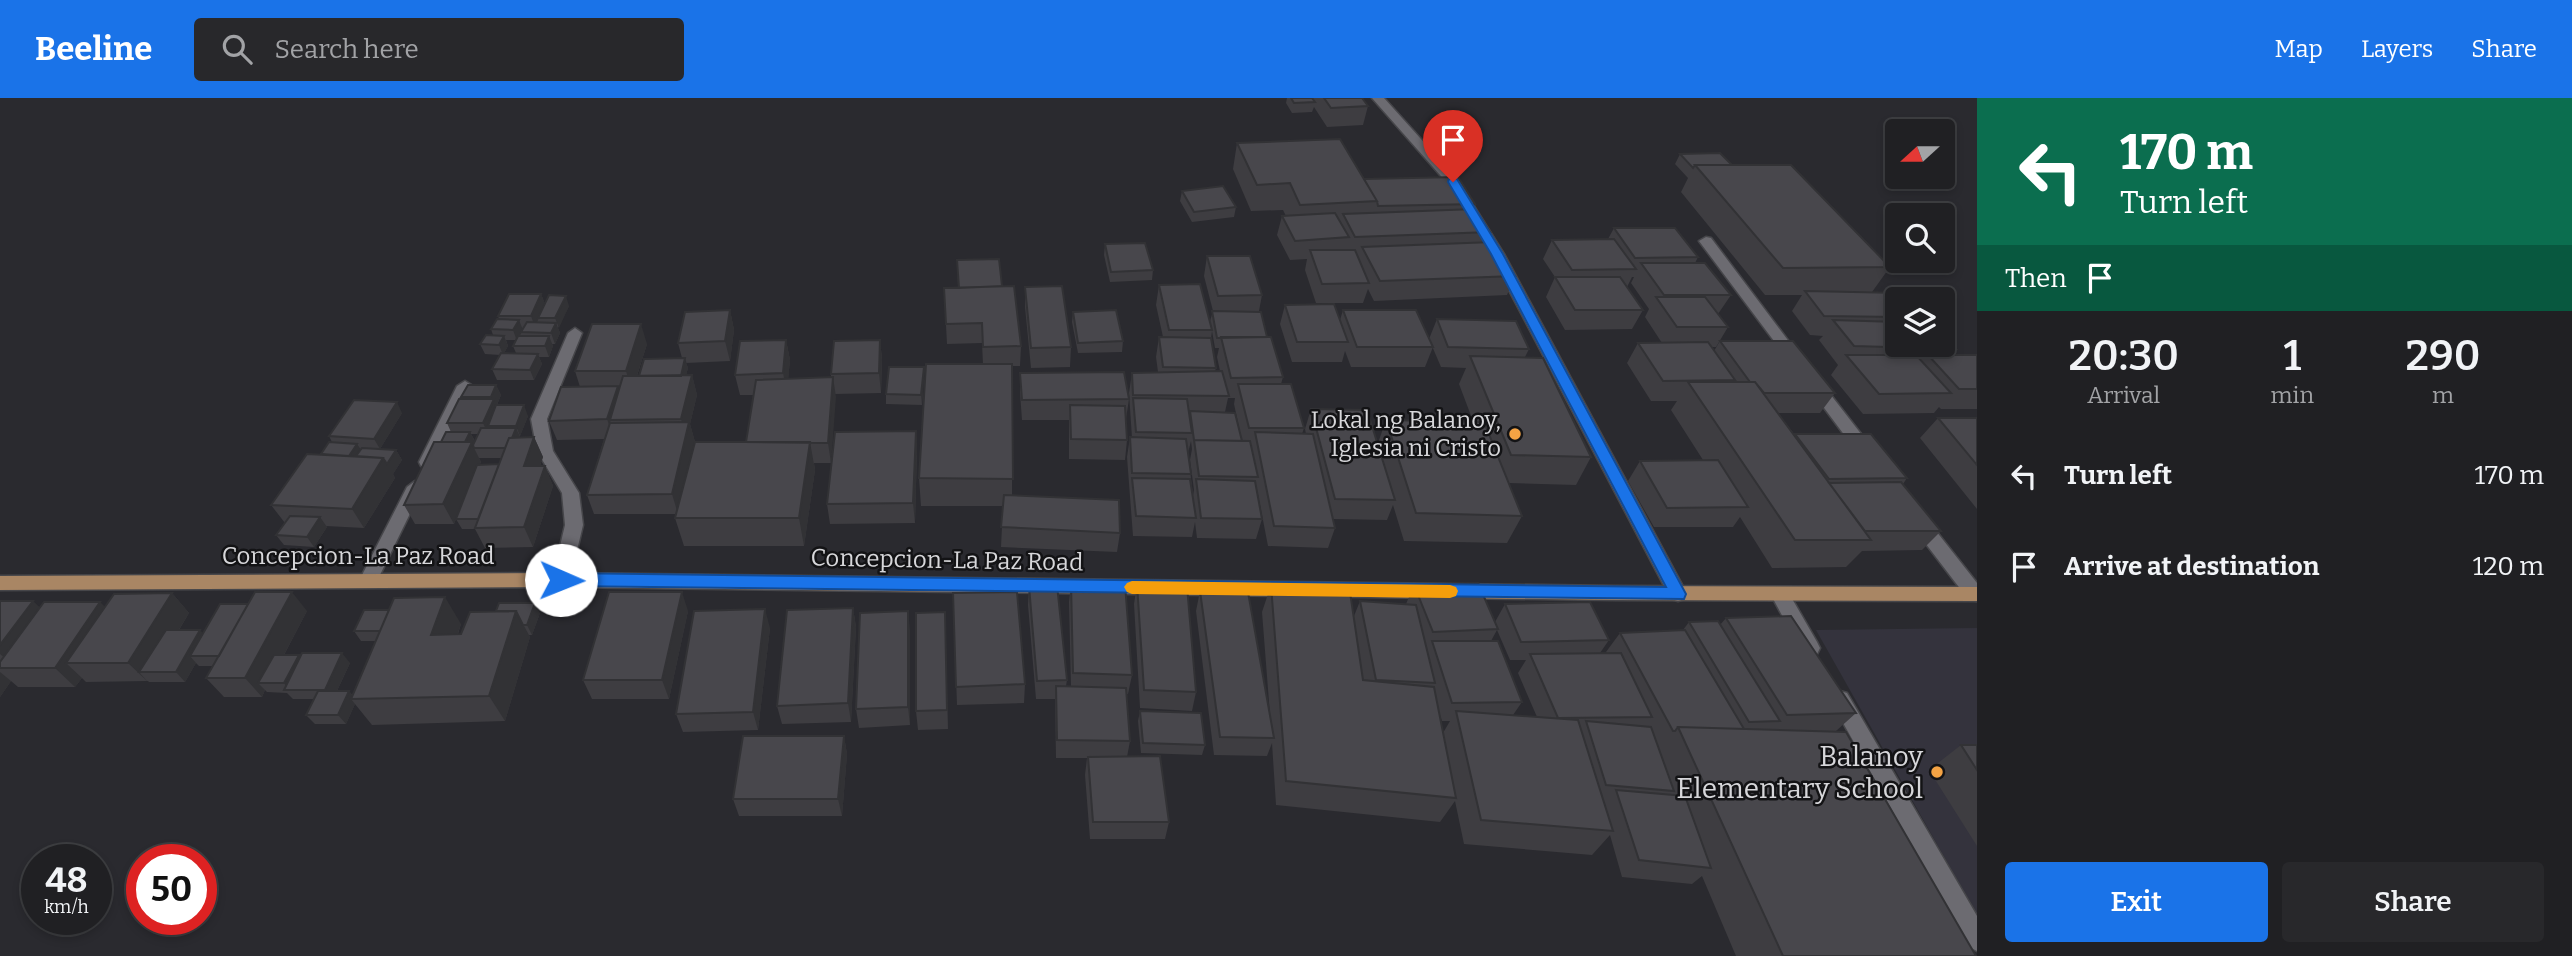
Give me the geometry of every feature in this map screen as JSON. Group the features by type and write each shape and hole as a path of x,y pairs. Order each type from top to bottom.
{"main road":[{"name":"Concepcion-La Paz Road","path":"0,583 561,580 1678,594 1976,594"}],"street":[{"path":"1378,98 1453,182 1490,255 1678,594"},
{"path":"1706,241 1874,462"},
{"path":"561,580 574,526 570,493 545,451 539,419 575,333"},
{"path":"368,581 465,386"},
{"path":"1908,506 1976,594"},
{"path":"1780,595 1977,939"}],"shaded area":[{"name":"Balanoy Elementary School","path":"1977,628 1977,915 1816,630"}],"building":[{"path":"1291,98 1312,98 1315,102 1294,103"},
{"path":"1324,98 1362,98 1368,106 1331,108"},
{"path":"1340,139 1377,201 1300,205 1290,183 1257,185 1237,143"},
{"path":"1720,153 1732,165 1695,165 1693,168 1680,154"},
{"path":"1695,165 1791,165 1885,262 1885,267 1783,268"},
{"path":"1458,177 1475,204 1378,206 1364,179"},
{"path":"1223,186 1236,207 1194,212 1182,191"},
{"path":"1475,209 1490,232 1355,237 1343,214"},
{"path":"1335,213 1349,237 1295,241 1282,216"},
{"path":"1614,228 1675,228 1698,257 1635,258"},
{"path":"1614,239 1636,269 1572,270 1552,240"},
{"path":"1493,242 1515,276 1380,281 1362,247"},
{"path":"1145,243 1153,270 1111,272 1105,244"},
{"path":"1310,250 1355,250 1369,283 1322,284"},
{"path":"1207,256 1250,256 1262,295 1218,296"},
{"path":"999,259 1002,286 959,288 957,260"},
{"path":"1641,263 1705,263 1731,295 1664,295"},
{"path":"1555,277 1620,277 1643,310 1575,310"},
{"path":"1200,284 1212,330 1169,330 1159,285"},
{"path":"1014,286 1021,346 983,347 982,323 946,324 944,288"},
{"path":"1062,286 1071,347 1031,348 1025,287"},
{"path":"1805,291 1885,293 1885,317 1824,316"},
{"path":"509,294 541,294 531,316 498,316"},
{"path":"549,295 566,296 555,318 538,318"},
{"path":"1656,297 1705,297 1728,327 1677,327"},
{"path":"1334,304 1348,342 1297,342 1285,305"},
{"path":"730,310 725,341 678,343 685,312"},
{"path":"1116,310 1123,341 1078,343 1073,312"},
{"path":"1343,310 1416,310 1433,347 1357,347"},
{"path":"1212,311 1261,312 1267,337 1217,338"},
{"path":"497,319 519,320 513,330 491,329"},
{"path":"1437,319 1516,321 1529,349 1448,347"},
{"path":"1833,320 1885,322 1885,347 1854,346"},
{"path":"527,322 556,323 551,333 521,332"},
{"path":"592,324 641,324 626,371 575,371"},
{"path":"486,335 504,336 499,345 480,344"},
{"path":"518,336 549,336 545,346 513,346"},
{"path":"1159,337 1211,338 1216,368 1163,367"},
{"path":"1221,337 1271,337 1283,377 1231,378"},
{"path":"786,340 783,373 735,375 740,341"},
{"path":"880,340 879,373 831,374 834,341"},
{"path":"1720,341 1793,341 1835,393 1764,393 1755,382 1750,382"},
{"path":"1708,342 1735,380 1663,381 1638,343"},
{"path":"501,353 538,354 530,370 492,369"},
{"path":"1846,355 1918,357 1951,393 1879,394"},
{"path":"1977,355 1977,389 1959,389 1930,357"},
{"path":"1470,356 1543,358 1591,457 1511,455"},
{"path":"685,358 681,376 639,376 644,359"},
{"path":"926,364 1012,364 1013,479 919,478"},
{"path":"889,367 924,367 921,395 886,394"},
{"path":"1222,371 1229,396 1133,395 1132,373"},
{"path":"1124,372 1129,399 1022,400 1020,373"},
{"path":"692,375 681,419 610,420 623,376"},
{"path":"833,377 828,443 746,442 756,380"},
{"path":"1688,382 1755,382 1871,540 1795,540"},
{"path":"1238,384 1291,384 1304,428 1249,428"},
{"path":"468,385 496,385 491,397 461,397"},
{"path":"618,386 607,419 549,421 561,387"},
{"path":"1133,398 1187,399 1192,433 1136,432"},
{"path":"459,399 494,399 483,423 447,423"},
{"path":"354,400 397,402 374,439 329,436"},
{"path":"496,405 524,405 516,426 488,426"},
{"path":"1070,405 1125,406 1127,440 1071,439"},
{"path":"1311,409 1367,410 1395,500 1335,499"},
{"path":"1190,411 1235,413 1242,441 1194,440"},
{"path":"1938,418 1977,418 1977,465"},
{"path":"1386,420 1484,422 1522,516 1416,513"},
{"path":"689,422 672,494 587,495 610,423"},
{"path":"481,428 516,428 505,448 474,448"},
{"path":"916,431 913,503 827,504 835,432"},
{"path":"446,432 470,432 465,442 441,442"},
{"path":"1255,432 1313,434 1335,528 1274,526"},
{"path":"1795,434 1871,434 1907,478 1829,479"},
{"path":"534,437 524,466 545,466 524,527 475,528 509,438"},
{"path":"1130,437 1186,439 1191,474 1132,473"},
{"path":"1194,440 1250,441 1258,477 1199,476"},
{"path":"329,442 357,444 349,456 321,454"},
{"path":"434,442 472,442 443,504 404,505"},
{"path":"695,442 810,442 799,518 675,518"},
{"path":"362,448 396,450 387,464 383,458 356,456"},
{"path":"307,454 383,458 352,509 271,505"},
{"path":"1718,460 1748,507 1667,508 1640,461"},
{"path":"499,464 478,519 456,519 477,465"},
{"path":"1132,478 1190,479 1196,518 1136,516"},
{"path":"1196,479 1255,481 1262,519 1201,518"},
{"path":"1901,482 1941,531 1865,531 1829,483"},
{"path":"1004,495 1119,500 1120,533 1001,527"},
{"path":"290,516 320,517 307,537 276,535"},
{"path":"1071,583 1125,584 1132,675 1073,673"},
{"path":"1478,583 1498,629 1433,632 1414,585"},
{"path":"1137,584 1187,586 1196,692 1144,690"},
{"path":"1057,585 1067,680 1037,681 1029,586"},
{"path":"1271,585 1350,592 1363,680 1434,687 1456,798 1286,781"},
{"path":"1200,591 1248,592 1274,738 1220,737"},
{"path":"255,592 292,592 245,678 206,678"},
{"path":"609,592 682,592 662,680 583,680"},
{"path":"1017,592 1025,684 956,687 953,593"},
{"path":"172,593 128,663 66,663 114,594"},
{"path":"445,597 431,635 461,634 470,612 516,611 489,696 351,699 394,598"},
{"path":"0,601 33,601 0,645"},
{"path":"1360,601 1416,605 1435,683 1376,680"},
{"path":"44,602 100,602 55,668 0,668 0,662"},
{"path":"1590,602 1609,640 1521,642 1505,604"},
{"path":"499,603 535,603 527,625 523,625 516,611 496,611"},
{"path":"220,604 248,604 219,656 190,656"},
{"path":"853,608 848,703 777,706 787,610"},
{"path":"765,609 753,712 676,714 694,611"},
{"path":"364,610 389,610 380,631 354,631"},
{"path":"908,611 908,707 856,709 860,613"},
{"path":"945,612 947,710 916,711 916,613"},
{"path":"1791,616 1856,713 1787,715 1726,618"},
{"path":"1718,621 1780,721 1749,722 1689,622"},
{"path":"166,630 200,630 176,672 139,672"},
{"path":"1685,630 1744,729 1678,727 1673,731 1620,633"},
{"path":"1432,641 1498,641 1522,702 1452,703"},
{"path":"302,653 342,653 325,690 284,690"},
{"path":"1621,653 1652,717 1558,718 1530,654"},
{"path":"274,655 299,655 284,683 258,683"},
{"path":"1056,686 1126,688 1130,741 1057,740"},
{"path":"318,691 349,691 338,715 306,715"},
{"path":"1140,711 1201,713 1205,745 1143,743"},
{"path":"1456,711 1578,720 1613,831 1481,820"},
{"path":"1586,721 1651,727 1674,791 1606,785"},
{"path":"1678,727 1846,732 1976,956 1783,956"},
{"path":"743,736 844,736 838,799 733,799"},
{"path":"1961,745 1977,745 1977,770"},
{"path":"1160,756 1169,822 1093,822 1088,757"},
{"path":"1616,790 1685,796 1711,868 1639,860"}],"slow traffic":[{"path":"1132,587 1450,591"}],"place":[{"name":"Lokal ng Balanoy, Iglesia ni Cristo","path":"1515,434"},
{"name":"Balanoy Elementary School","path":"1937,772"}],"route":[{"path":"561,580 1678,594 1497,254 1453,182"}]}
